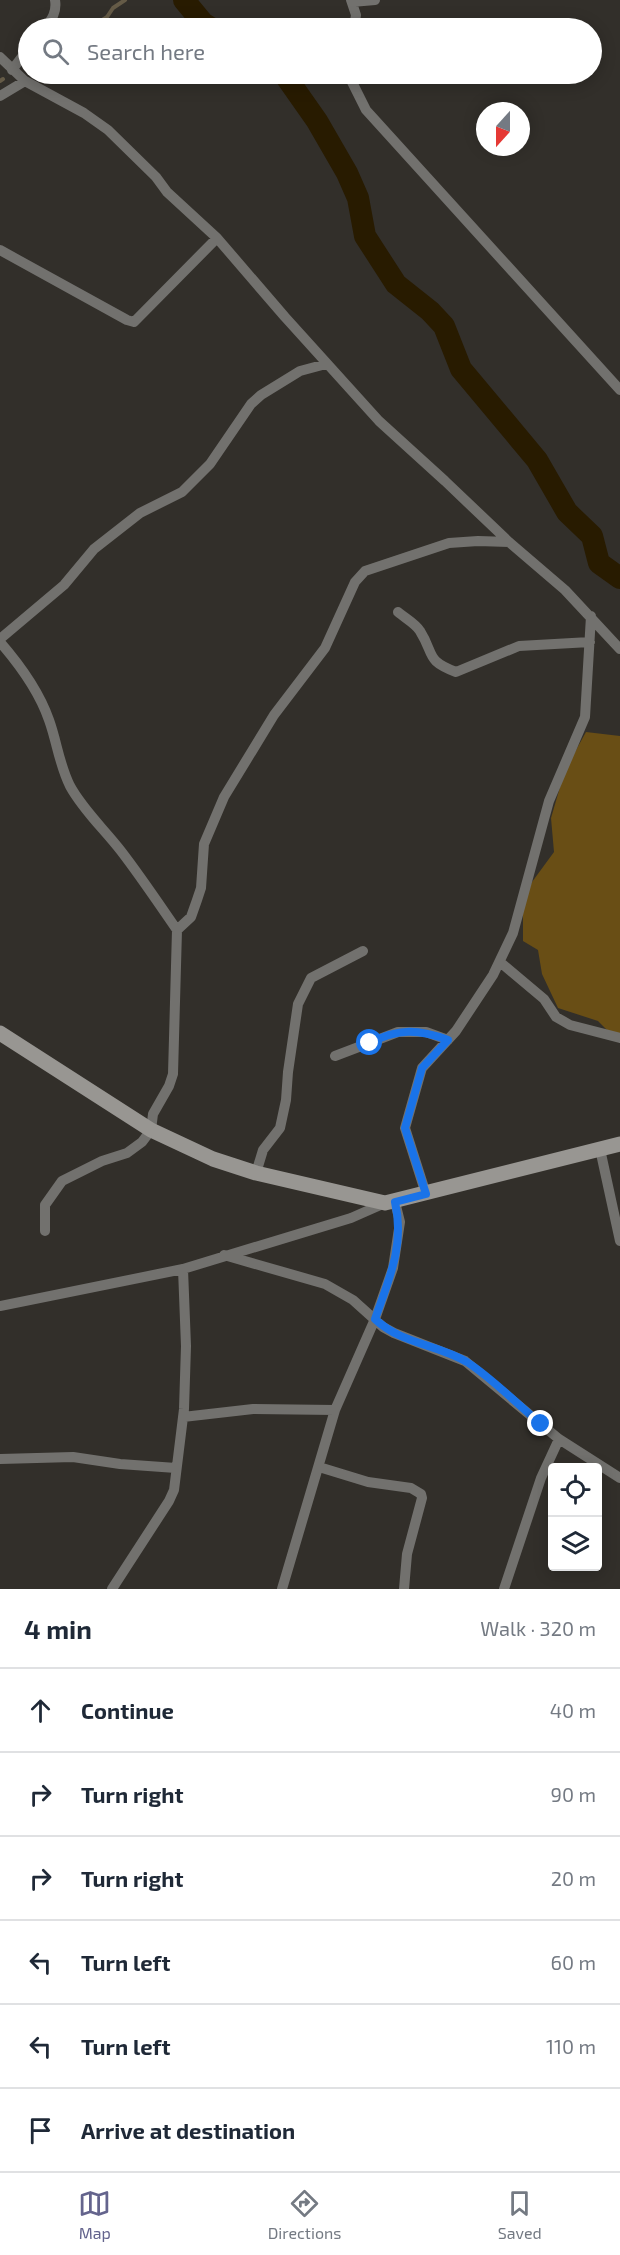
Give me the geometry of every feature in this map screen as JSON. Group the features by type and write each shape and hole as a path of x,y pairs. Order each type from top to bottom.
{"street":[{"path":"53,18 55,0"},
{"path":"356,18 352,1 375,0"},
{"path":"0,57 18,75"},
{"path":"12,70 18,62"},
{"path":"0,96 20,84"},
{"path":"31,84 84,113 108,130 156,177 167,192 217,238 379,421 509,542 565,590 620,649"},
{"path":"353,84 366,110 620,390"},
{"path":"0,250 134,322 217,238"},
{"path":"45,1231 45,1205 62,1181 102,1161 127,1154 142,1142 151,1130 153,1114 173,1074 177,930 121,851 70,786 60,764 48,717 37,694 21,667 0,640 64,585 94,549 140,513 182,492 210,464 251,404 261,395 300,371 327,364"},
{"path":"177,930 191,917 201,888 204,844 224,797 274,715 325,648 355,582 365,571 449,543 509,542"},
{"path":"398,612 420,630 428,651 438,665 456,672 519,646 590,642"},
{"path":"426,1194 405,1128 422,1068 448,1040 493,975 513,933 549,801 585,717 591,616"},
{"path":"256,1173 263,1150 280,1128 286,1100 298,1004 311,978 363,951"},
{"path":"500,962 544,999 556,1017 570,1025 620,1038"},
{"path":"335,1056 398,1032 426,1032 448,1040"},
{"path":"0,1033 151,1130 213,1158 256,1173 390,1203 400,1222 396,1256 375,1319 335,1410 282,1589"},
{"path":"0,1306 183,1269 351,1218 390,1203 620,1144"},
{"path":"600,1149 620,1241"},
{"path":"225,1255 325,1284 353,1300 383,1327 407,1340 465,1361 559,1439 620,1478"},
{"path":"112,1589 174,1490 183,1417 186,1346 183,1269"},
{"path":"183,1417 253,1409 335,1410"},
{"path":"504,1589 541,1478 559,1439"},
{"path":"0,1460 73,1456 120,1464 176,1468"},
{"path":"319,1467 368,1482 411,1488 421,1494 423,1498 407,1554 404,1589"}],"shaded area":[{"path":"586,732 620,736 620,1035 610,1033 598,1021 558,1008 542,974 538,950 523,941 523,904 532,882 554,852 551,818 565,770"}],"waterway":[{"path":"105,18 113,8 125,0"},
{"path":"184,0 199,18"},
{"path":"291,84 317,121 347,173 358,198 365,236 396,284 430,311 444,326 461,369 537,460 567,512 592,536 599,563 620,578"}],"route":[{"path":"370,1043 398,1032 426,1032 448,1040 422,1068 405,1128 426,1194 395,1202 400,1222 396,1256 375,1319 383,1327 407,1340 465,1361 541,1424"}]}
